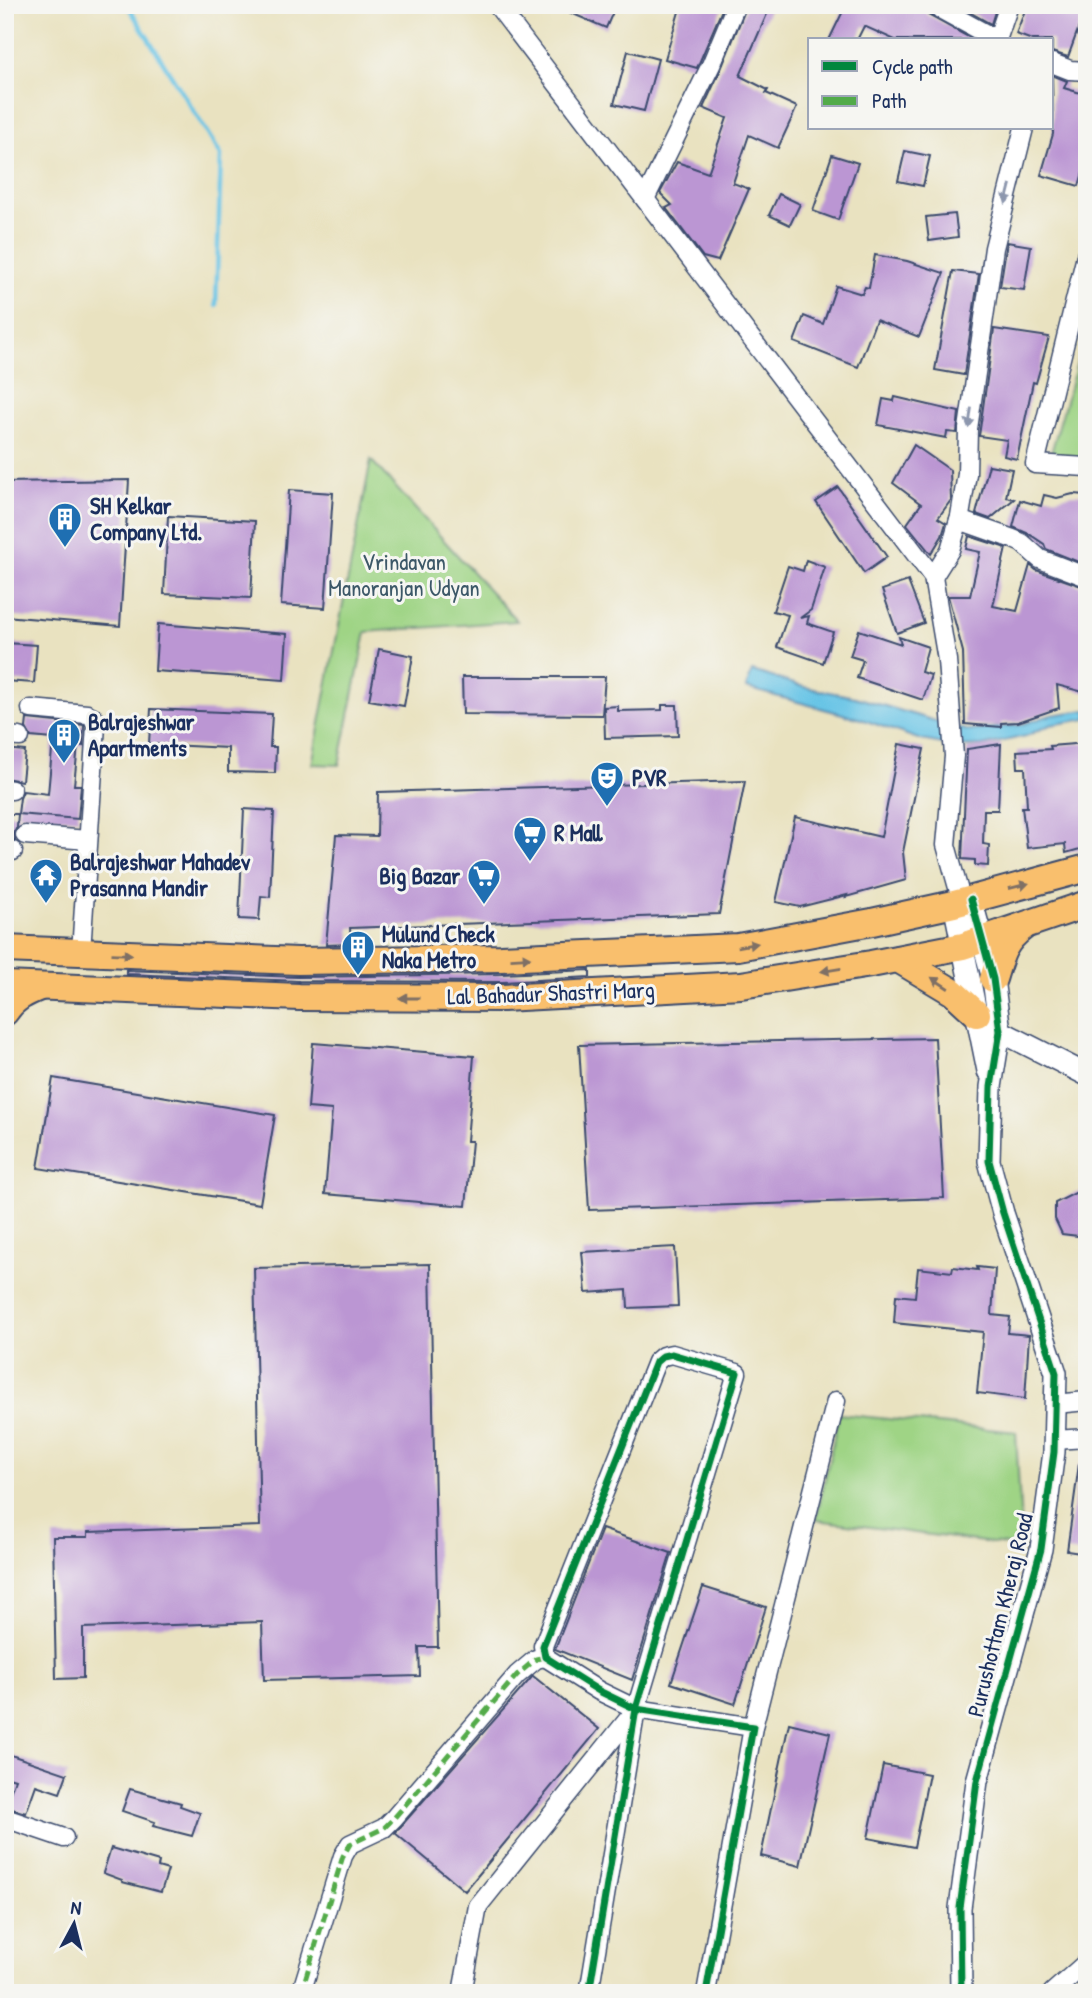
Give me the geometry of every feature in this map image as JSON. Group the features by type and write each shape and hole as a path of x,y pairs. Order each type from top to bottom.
{"main road":[{"name":"Lal Bahadur Shastri Marg","path":"5,949 298,961 501,958 738,947 962,902 1087,868"},
{"name":"Lal Bahadur Shastri Marg","path":"5,985 299,997 503,998 741,985 973,943 1087,904"},
{"path":"993,979 1009,937 1024,926"},
{"path":"898,958 953,992 986,1025"},
{"path":"5,1012 12,1002 42,986"}],"street":[{"path":"497,5 933,577 947,660 954,756 946,845 973,943 986,1025"},
{"path":"645,200 711,65 736,5"},
{"path":"933,5 993,38"},
{"path":"998,38 1009,5"},
{"path":"1054,64 1070,70 1087,71"},
{"path":"933,577 950,550 959,520 967,474 968,429 994,248 1024,130"},
{"path":"1087,251 1035,464 1087,467"},
{"path":"959,520 1013,539 1022,543 1040,559 1087,576"},
{"path":"31,709 87,714 93,717 96,724 81,952"},
{"path":"25,835 88,840"},
{"path":"973,943 993,979 986,1025"},
{"path":"986,1025 1087,1075"},
{"name":"Purushottam Kheraj Road","path":"961,1993 960,1908 977,1781 1041,1549 1054,1440 1056,1373 1003,1213 989,1161 991,1087 986,1025"},
{"path":"545,1657 543,1646 546,1638 656,1362 671,1354 737,1373 636,1709 589,1993"},
{"path":"706,1993 753,1727 836,1401"},
{"path":"1055,1404 1087,1401"},
{"path":"1054,1440 1087,1438"},
{"path":"301,1993 343,1856 350,1844 384,1828 517,1675 536,1659 545,1657 599,1692 636,1709 753,1727"},
{"path":"462,1993 478,1906 636,1709"},
{"path":"5,1818 64,1838"},
{"path":"1052,1993 1086,1963"}],"green space":[{"path":"1087,328 1087,462 1049,460"},
{"name":"Vrindavan Manoranjan Udyan","path":"371,460 517,621 366,632 339,765 312,764"},
{"path":"839,1414 1016,1432 1022,1547 816,1520"}],"water":[{"path":"752,671 804,687 855,697 969,731 1020,725 1051,715 1087,710 1087,719 1050,725 1026,736 982,746 959,747 921,740 861,719 746,688"}],"building":[{"path":"552,5 616,5 606,28"},
{"path":"681,5 724,5 697,68 665,59"},
{"path":"747,5 771,5 740,76 768,90 766,93 797,107 778,148 749,135 733,183 749,189 718,261 703,257 666,208 672,205 660,193 677,162 708,173 727,118 703,108"},
{"path":"846,5 922,5 928,15 970,38 891,38 864,26 858,38 830,38"},
{"path":"957,5 997,5 991,24"},
{"path":"1027,5 1072,5 1085,10 1068,57 1054,53 1054,38 1027,38 1016,34"},
{"path":"628,51 658,59 644,111 614,104"},
{"path":"1054,76 1067,81 1064,88 1087,95 1087,159 1079,186 1041,175 1053,134"},
{"path":"905,151 930,156 923,186 898,181"},
{"path":"832,155 858,163 838,220 813,211"},
{"path":"779,194 800,204 790,225 769,215"},
{"path":"955,214 958,237 929,241 926,217"},
{"path":"1007,242 1031,246 1024,290 1000,287"},
{"path":"875,255 907,261 944,273 919,337 876,320 858,367 794,342 804,316 823,324 836,286 862,294 865,287 869,288"},
{"path":"953,271 979,274 964,375 935,370"},
{"path":"994,329 1049,337 1036,383 1033,382 1017,459 1004,456 1007,440 979,436"},
{"path":"895,397 959,412 957,433 947,432 946,438 878,425 883,399 894,401"},
{"path":"914,445 950,470 951,500 938,518 946,523 931,554 907,524 921,504 893,483"},
{"path":"989,465 1012,469 1006,497 1014,499 990,519 976,514"},
{"name":"SH Kelkar Company Ltd.","path":"129,480 120,626 5,616 5,482"},
{"path":"838,487 887,557 864,573 816,502"},
{"path":"289,490 333,493 325,608 281,605"},
{"path":"1073,494 1087,495 1086,565 1046,549 1044,544 1029,534 1013,527 1020,500 1041,506 1044,495 1057,498"},
{"path":"168,516 255,521 251,598 164,594"},
{"path":"969,536 1006,548 993,606 1017,611 1030,565 1036,570 1087,588 1087,693 1057,685 1059,708 1018,722 1001,723 1001,727 965,724 963,652 948,596 970,596 980,552 966,549"},
{"path":"806,560 825,567 811,610 800,618 809,616 807,623 833,632 823,663 777,647 788,615 773,611 788,566 803,571"},
{"path":"908,581 924,623 897,633 882,590"},
{"path":"158,624 287,634 284,680 155,671"},
{"path":"859,630 901,644 899,637 928,647 921,672 931,675 923,700 857,678 863,660 850,656"},
{"path":"5,643 37,645 34,683 5,681"},
{"path":"379,649 413,656 404,706 369,700"},
{"path":"462,677 605,677 602,715 463,714"},
{"path":"662,705 677,705 678,736 605,738 604,707 618,706 618,711 662,710"},
{"path":"151,709 272,714 270,747 276,747 275,773 228,772 228,748 149,744"},
{"name":"Balrajeshwar Apartments","path":"27,719 84,725 83,746 78,745 74,785 81,785 78,819 18,814 23,791 48,794 53,739 31,737 26,728"},
{"path":"1087,743 1087,847 1066,853 1065,844 1027,848 1022,807 1027,807 1025,768 1018,768 1017,751"},
{"path":"899,744 924,749 903,852 906,880 800,907 776,902 795,817 881,837"},
{"path":"1001,744 998,810 984,810 983,844 989,845 988,866 975,865 975,860 962,859 967,749"},
{"path":"5,749 25,751 22,781 5,778"},
{"name":"R Mall","path":"745,781 719,914 350,928 351,944 326,945 336,835 377,836 378,792"},
{"path":"244,809 274,811 270,897 261,896 259,920 239,919"},
{"path":"5,814 18,814 15,840 5,840"},
{"path":"126,970 298,977 590,970 590,977 503,982 299,981 126,974"},
{"path":"935,1038 944,1198 589,1210 579,1045"},
{"path":"313,1043 474,1056 467,1141 472,1141 466,1206 325,1194 332,1110 308,1108"},
{"path":"53,1078 275,1115 260,1204 38,1168"},
{"path":"1079,1191 1087,1193 1087,1237 1062,1234 1055,1219 1055,1203"},
{"path":"675,1247 678,1306 628,1308 627,1290 586,1293 582,1252"},
{"path":"430,1264 438,1647 419,1647 420,1676 264,1680 262,1622 83,1628 83,1678 56,1679 53,1537 88,1537 88,1532 260,1526 254,1268"},
{"path":"953,1267 995,1269 992,1315 1010,1317 1008,1333 1029,1335 1025,1399 977,1393 983,1332 894,1323 896,1295 915,1297 918,1268 952,1272"},
{"path":"1079,1464 1087,1464 1087,1554 1067,1551"},
{"path":"602,1529 671,1553 632,1680 555,1649"},
{"path":"703,1587 766,1607 735,1704 671,1683"},
{"path":"533,1676 599,1729 465,1891 395,1833"},
{"path":"789,1723 830,1733 800,1866 761,1856"},
{"path":"5,1753 67,1774 60,1793 36,1785 26,1813 5,1807 15,1779 5,1776"},
{"path":"883,1765 929,1774 914,1847 868,1838"},
{"path":"130,1789 181,1803 180,1806 200,1813 192,1836 153,1826 155,1822 122,1811"},
{"path":"111,1848 159,1862 158,1867 168,1870 161,1892 122,1882 103,1873"}],"waterway":[{"path":"121,5 130,9 221,155 216,305"}],"marked path":[{"path":"301,1993 343,1856 350,1844 384,1828 517,1675 536,1659 545,1657"}],"cycle path":[{"path":"961,1993 960,1908 977,1781 1041,1549 1054,1452 1056,1373 1003,1213 989,1161 991,1087 1000,1031 993,979 971,899"},
{"path":"589,1993 636,1709 737,1373 672,1354 663,1356 656,1362 543,1646 545,1657 599,1691 636,1709 753,1727 706,1993"}],"place":[{"name":"SH Kelkar Company Ltd.","path":"65,549"},
{"name":"Balrajeshwar Apartments","path":"64,765"},
{"name":"PVR","path":"607,808"},
{"name":"R Mall","path":"530,863"},
{"name":"Balrajeshwar Mahadev Prasanna Mandir","path":"46,905"},
{"name":"Big Bazar","path":"484,906"},
{"name":"Mulund Check Naka Metro","path":"358,977"}]}
